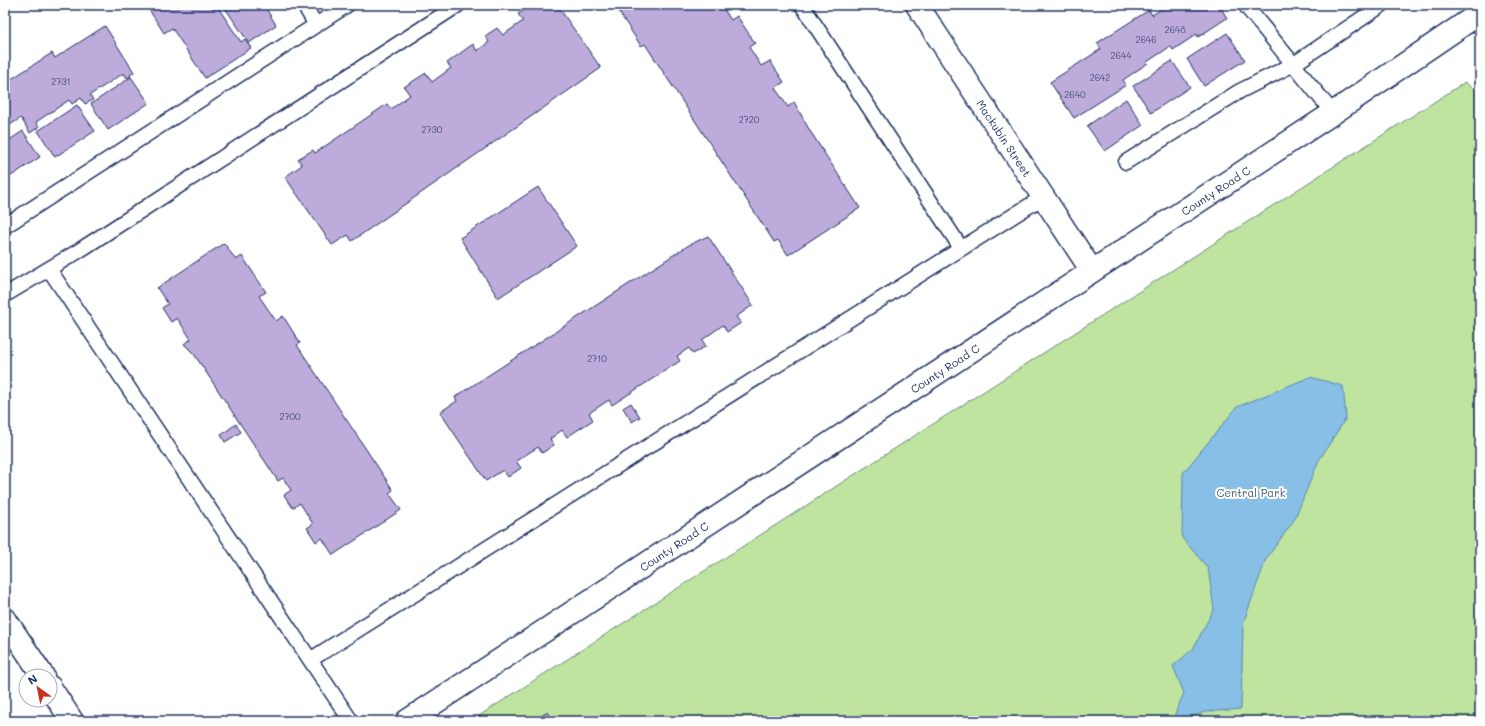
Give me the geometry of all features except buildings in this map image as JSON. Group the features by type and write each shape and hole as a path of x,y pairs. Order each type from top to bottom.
{"main road":[{"name":"Mackubin Street","path":"917,5 1092,271"},
{"name":"County Road C","path":"407,721 1333,113 1480,13"},
{"path":"5,618 38,668"},
{"path":"58,699 72,721"}],"lane":[{"path":"304,5 316,25"},
{"path":"5,226 347,5"},
{"path":"5,295 84,247 458,5"},
{"path":"802,5 961,248"},
{"path":"1245,5 1333,113"},
{"path":"1126,162 1240,90 1294,64 1382,5"},
{"path":"310,660 1043,197"},
{"path":"49,269 351,721"}],"green space":[{"name":"Central Park","path":"1465,82 1480,95 1480,721 471,721"}],"water":[{"path":"1310,377 1343,386 1346,418 1319,460 1294,520 1266,559 1243,624 1241,709 1205,712 1178,721 1172,721 1184,693 1173,666 1193,649 1214,609 1208,568 1182,538 1183,473 1237,407"}]}
